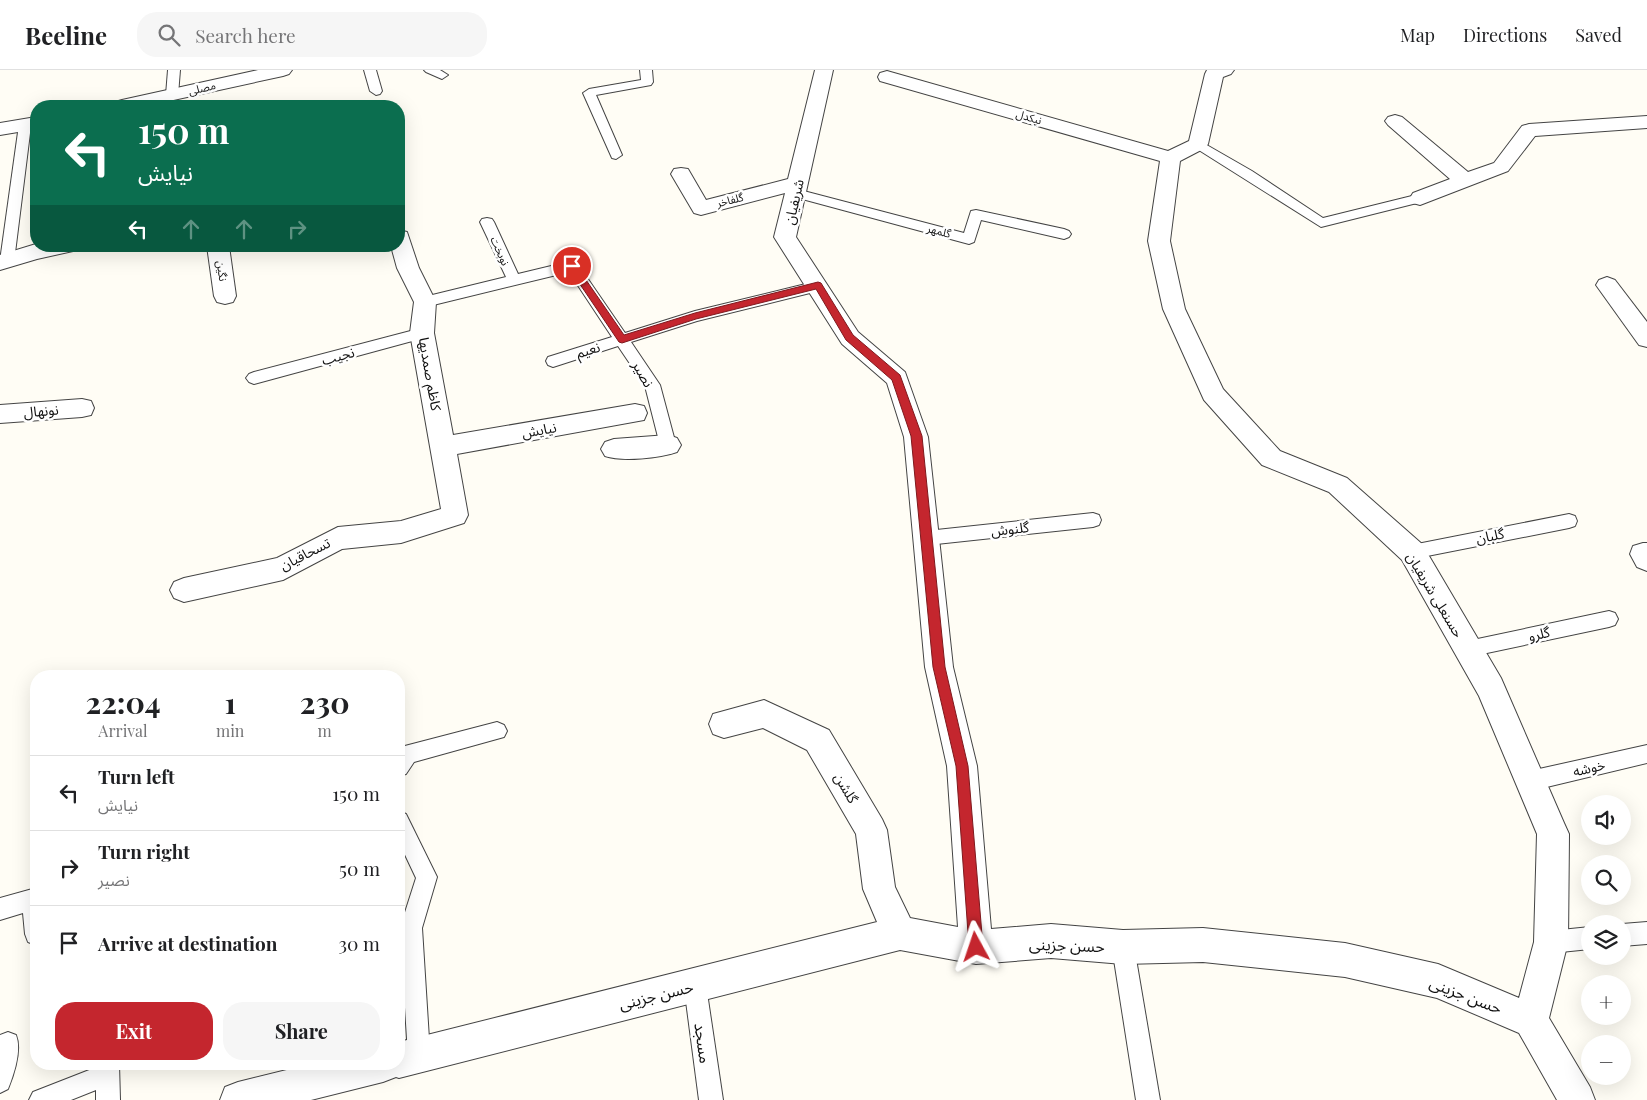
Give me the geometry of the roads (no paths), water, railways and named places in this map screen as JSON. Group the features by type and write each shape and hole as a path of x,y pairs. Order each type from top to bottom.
{"street":[{"name":"مصلی","path":"149,100 283,70"},
{"name":"شریفیان","path":"824,70 785,237 850,338 897,378 916,436 939,667 962,766 976,947"},
{"path":"1170,158 1198,144 1214,74 1225,70"},
{"name":"نیکدل","path":"885,73 1170,158"},
{"path":"1395,121 1465,181"},
{"path":"1420,198 1501,167 1529,130 1647,122"},
{"path":"0,129 30,124"},
{"name":"حسنعلی شریفیان","path":"1170,158 1159,241 1174,309 1213,394 1271,458 1338,485 1412,552 1491,688 1553,834 1551,942 1531,1021"},
{"name":"گلفاخر","path":"681,174 701,208 797,188"},
{"path":"4,262 34,252"},
{"name":"نگین","path":"219,252 225,296"},
{"path":"403,252 408,268 425,302"},
{"path":"1606,285 1647,339"},
{"name":"کاظم صمدیها","path":"425,302 422,333 455,515"},
{"name":"نونهال","path":"0,414 82,408"},
{"name":"نیایش","path":"442,447 634,413"},
{"name":"نصیر","path":"614,449 668,445"},
{"name":"تسحاقیان","path":"184,590 283,568 338,538 401,532 455,515"},
{"path":"1647,554 1643,554 1647,559"},
{"name":"گلشن","path":"724,724 764,714 818,740 871,830 879,889 900,933"},
{"name":"حسن جزینی","path":"409,1057 900,933 976,947 1050,941 1123,948 1203,945 1345,960 1438,982 1531,1021"},
{"path":"1531,1021 1577,1100"},
{"path":"238,1100 359,1070"}],"lane":[{"path":"172,95 174,70"},
{"path":"370,70 376,92"},
{"path":"430,70 442,74"},
{"path":"616,155 589,93 647,82 646,70"},
{"path":"4,262 30,129"},
{"path":"1198,144 1321,223 1420,198"},
{"name":"گلمهر","path":"797,188 969,239 976,214 1064,234"},
{"name":"نوبخت","path":"487,222 514,280"},
{"name":"نصیر","path":"425,302 572,266 652,385 668,445"},
{"path":"622,339 695,316 818,286"},
{"name":"نجیب","path":"254,378 422,333"},
{"name":"نعیم","path":"553,361 622,339"},
{"name":"گلنوش","path":"926,538 1093,520"},
{"name":"گلبان","path":"1412,552 1569,521"},
{"name":"گلرو","path":"1468,649 1609,619"},
{"path":"405,758 408,754 497,730"},
{"name":"خوشه","path":"1530,781 1647,754"},
{"path":"405,834 427,876 411,928 409,1057"},
{"path":"0,909 30,900"},
{"path":"1631,934 1647,933"},
{"path":"1551,942 1581,939"},
{"path":"1123,948 1148,1100"},
{"name":"مسجد","path":"695,986 711,1100"},
{"path":"0,1081 8,1043"},
{"path":"42,1100 106,1070"},
{"path":"108,1070 108,1100"}]}
